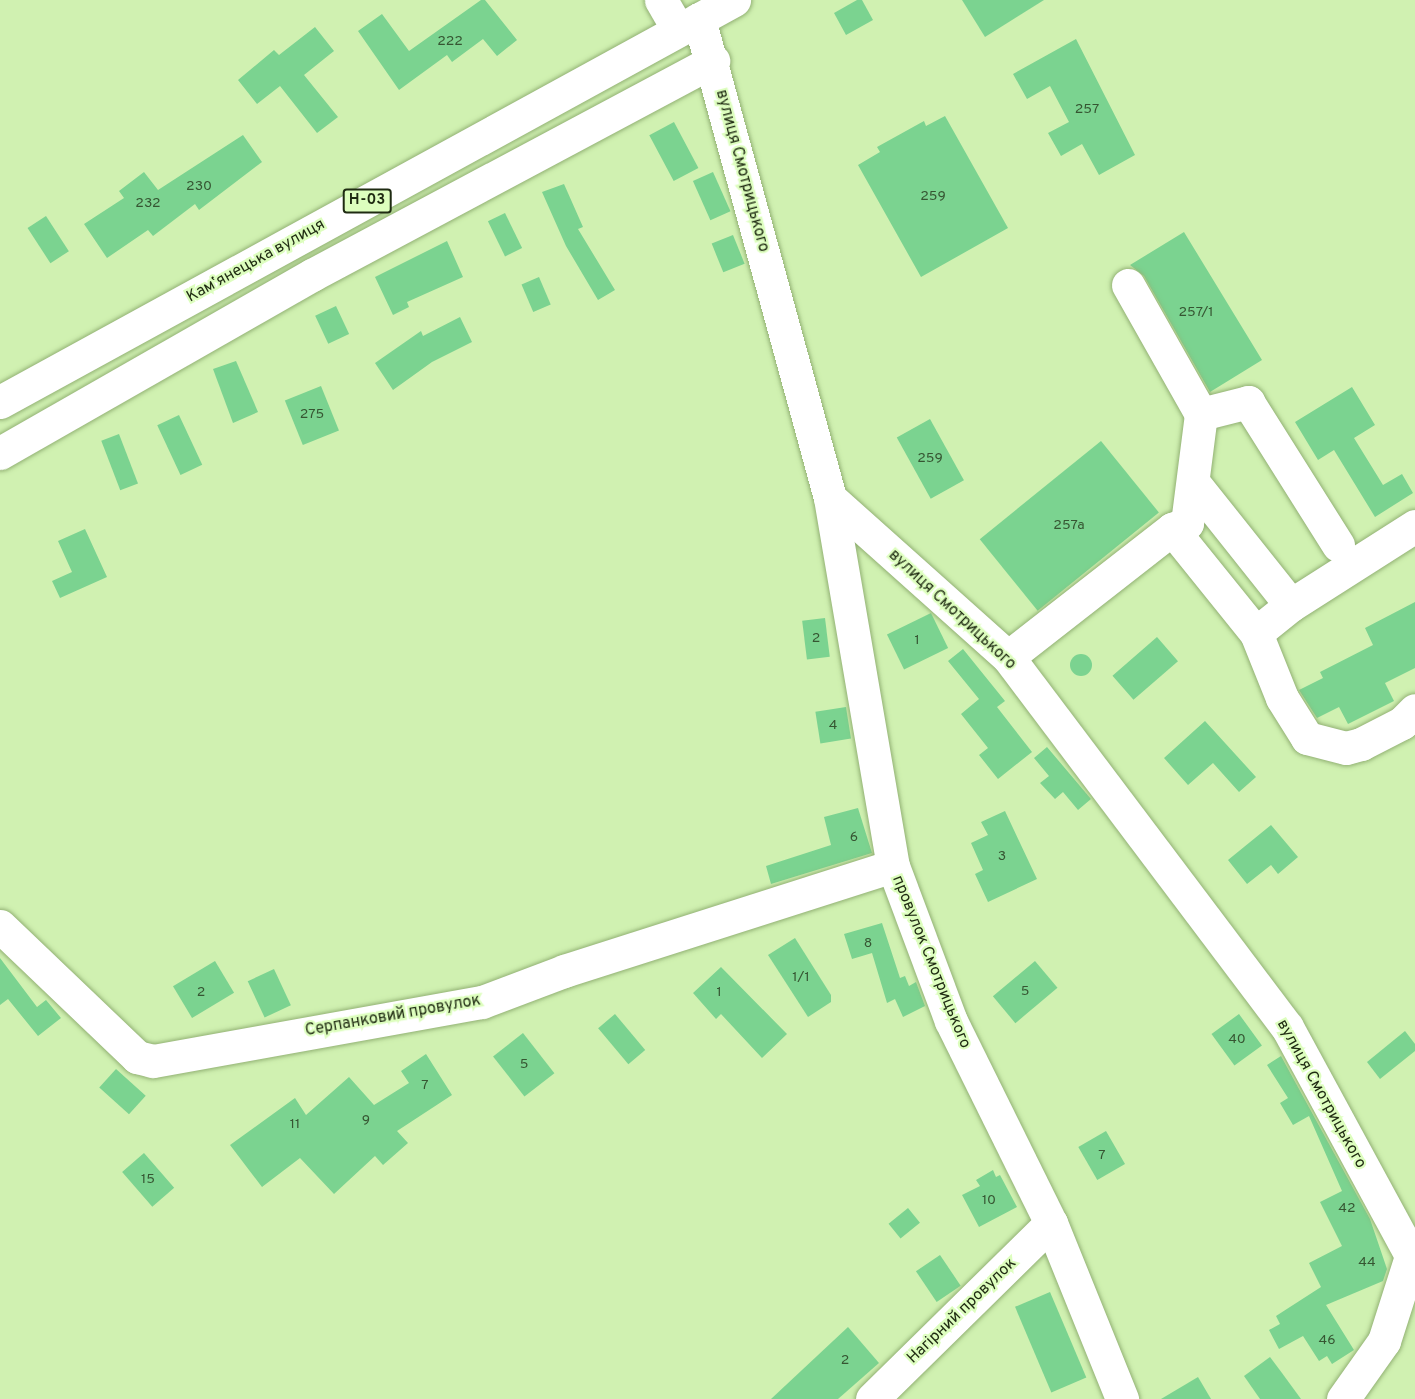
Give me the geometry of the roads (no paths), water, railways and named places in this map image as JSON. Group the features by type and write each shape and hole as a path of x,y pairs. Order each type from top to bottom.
{"street":[{"name":"вулиця Смотрицького","path":"661,0 689,25 713,61 830,498 1008,657 1287,1027 1413,1254"},
{"name":"Камʼянецька вулиця","path":"0,402 734,0"},
{"path":"0,453 312,275 713,61"},
{"path":"1008,657 1172,529 1187,523 1201,414 1128,285"},
{"path":"1201,414 1248,402 1338,545"},
{"path":"1194,482 1291,605"},
{"name":"провулок Смотрицького","path":"830,498 893,866 951,1021 1052,1223 1122,1399"},
{"path":"1256,633 1291,605 1415,526"},
{"path":"1172,529 1256,633 1282,698 1307,738 1346,748 1361,744 1402,723 1415,710"},
{"name":"Серпанковий провулок","path":"0,926 137,1057 153,1060 482,1002 564,971 893,866"},
{"name":"Нагірний провулок","path":"872,1399 1052,1223"},
{"path":"1343,1399 1384,1341 1413,1254"}]}
